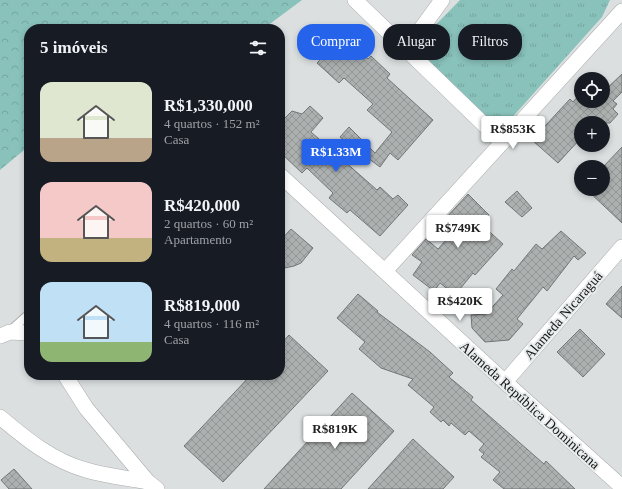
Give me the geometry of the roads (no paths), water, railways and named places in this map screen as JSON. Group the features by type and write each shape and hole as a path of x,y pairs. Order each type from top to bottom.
{"street":[{"path":"355,0 383,26"},
{"path":"424,24 442,0"},
{"path":"385,271 622,11"},
{"path":"419,60 502,142"},
{"name":"Alameda República Dominicana","path":"285,180 505,382 622,486"},
{"name":"Alameda Nicaraguá","path":"505,382 622,248"},
{"path":"5,334 24,333"},
{"path":"68,380 86,408 152,485"},
{"path":"0,417 25,438 54,456 86,470 152,485"}],"lane":[{"path":"5,334 24,318"}]}
